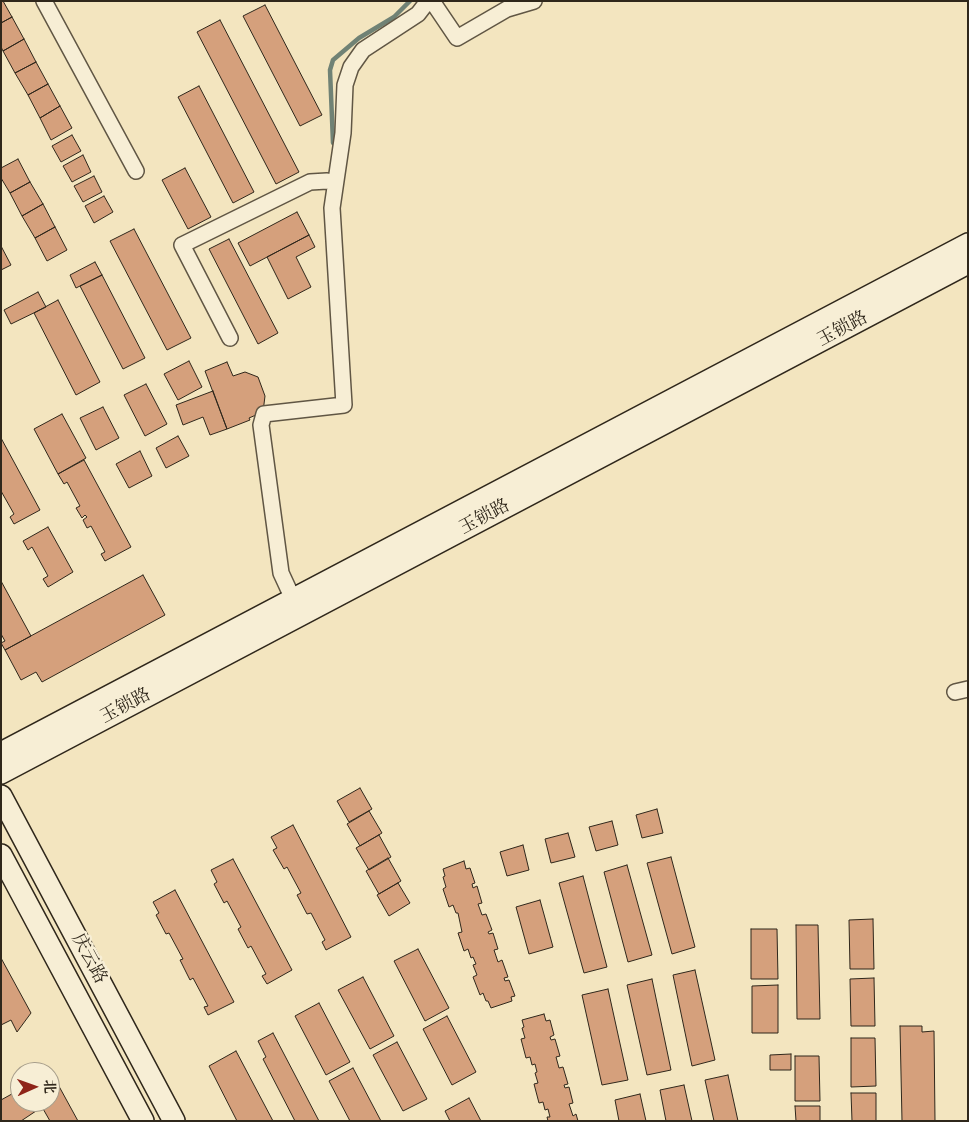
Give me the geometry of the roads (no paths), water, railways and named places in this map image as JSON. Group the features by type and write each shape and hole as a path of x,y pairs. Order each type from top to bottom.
{"street":[{"path":"44,1 136,171"},
{"path":"293,599 281,573 261,425 264,414 344,405 332,208 342,133 345,85 352,67 364,50 418,14 430,1 457,38 507,9 534,1"},
{"path":"230,338 182,245 310,182 327,181 335,184"},
{"name":"玉锁路","path":"1,753 968,244"},
{"name":"玉锁路","path":"1,773 968,263"},
{"name":"庆云路","path":"1,796 174,1121"},
{"name":"庆云路","path":"1,855 143,1121"}],"waterway":[{"path":"333,143 330,70 333,60 359,38 394,17 410,1"}]}
